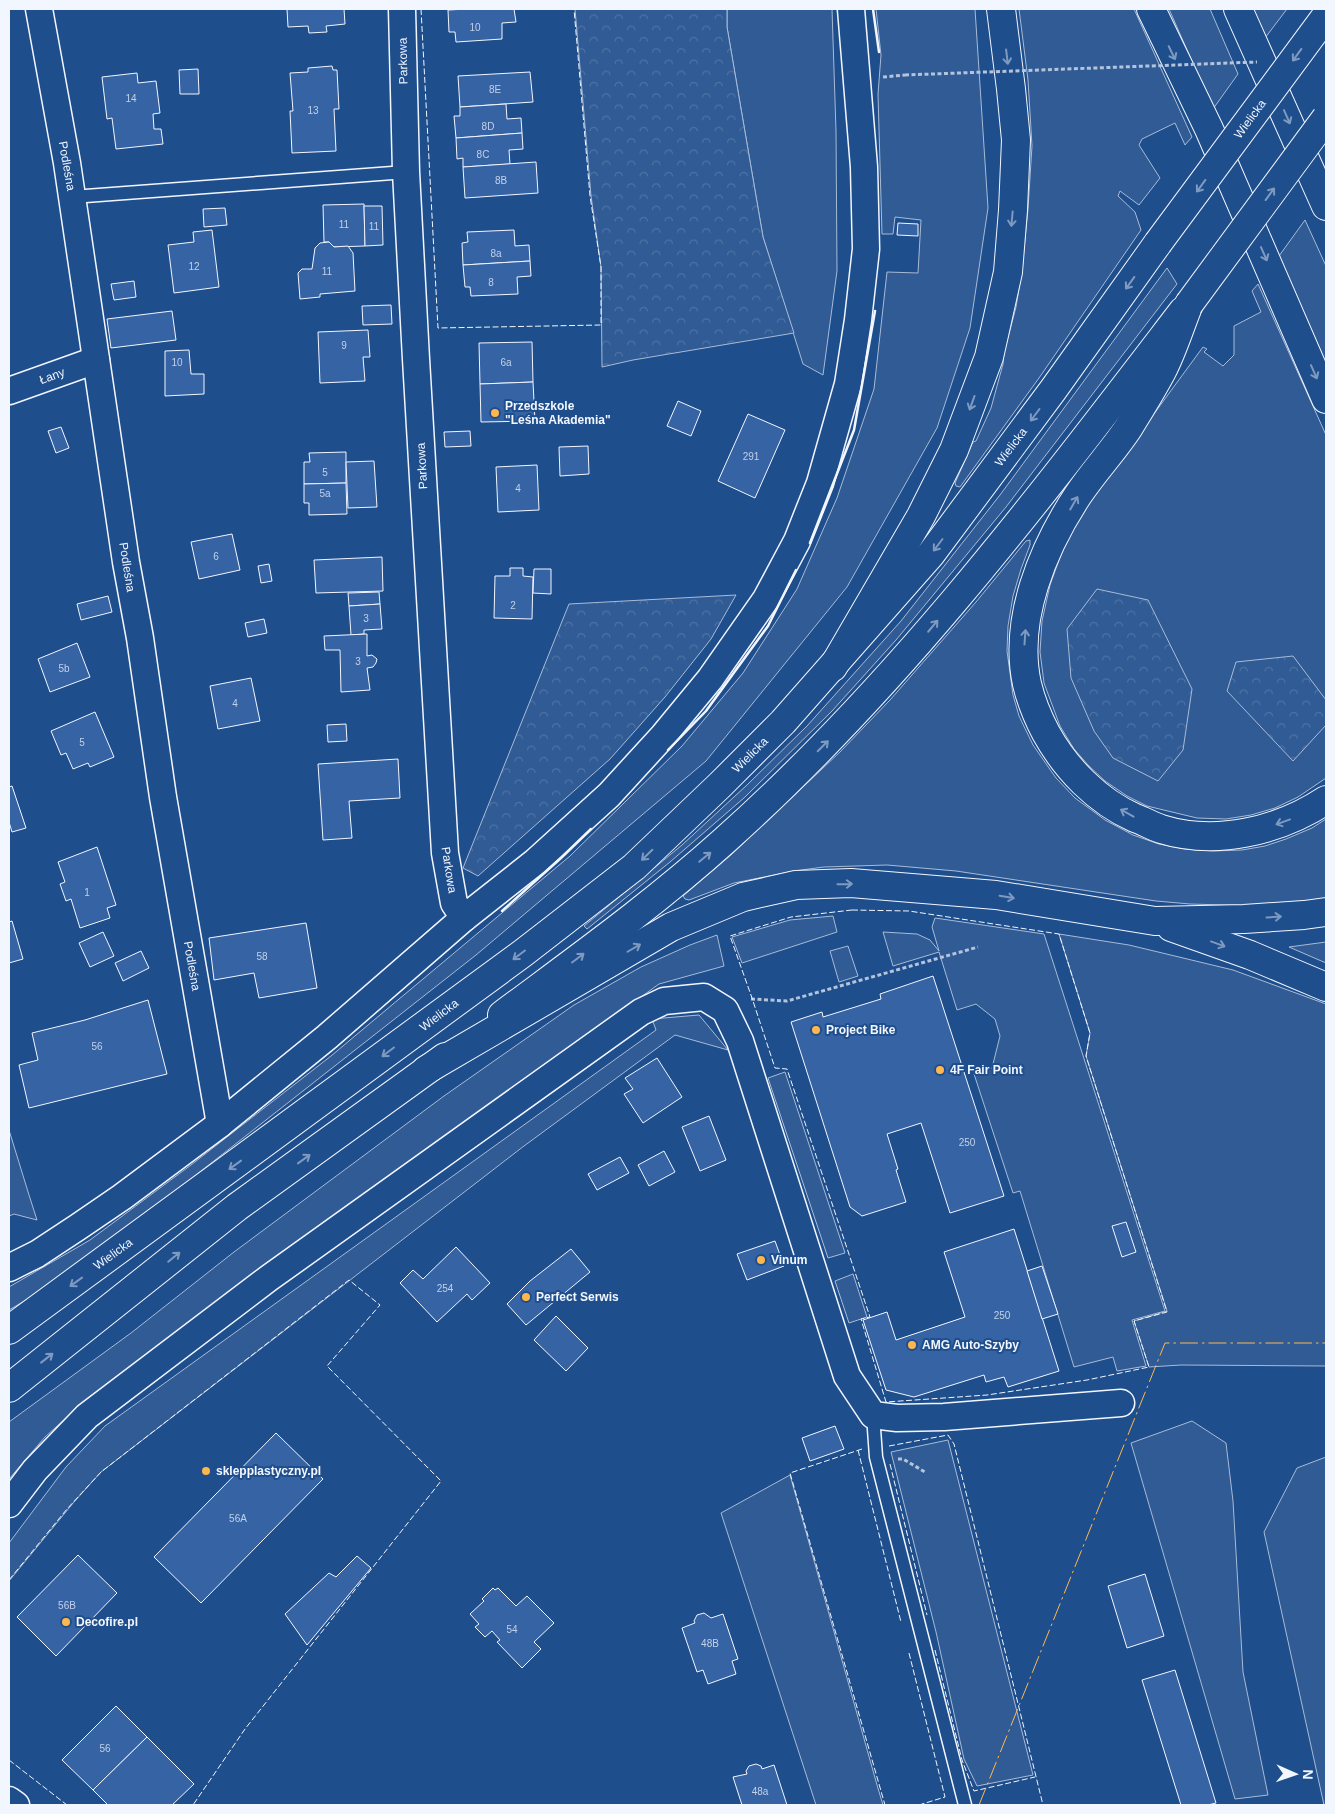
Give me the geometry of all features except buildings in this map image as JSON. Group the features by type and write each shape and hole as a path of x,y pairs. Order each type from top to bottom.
{"main road":[{"path":"833,667 921,516 954,450 988,357 1008,272 1016,140 1001,9"},
{"path":"1151,9 1209,129 1326,399"},
{"path":"1238,9 1326,206"},
{"name":"Wielicka","path":"9,1330 468,993 634,867 734,771 783,722 932,554 1054,390 1158,243 1326,16"},
{"path":"9,1388 237,1207 628,920 724,842 825,744 899,665 970,582 1076,450 1189,304 1326,118"},
{"path":"1189,304 1162,371 1128,428 1078,495 1050,545 1036,580 1024,635 1024,662 1027,686 1038,717 1053,745 1073,774 1101,798 1131,816 1162,829 1198,836 1230,835 1256,831 1285,822 1326,800"},
{"path":"426,1070 671,927 744,897 796,885 851,883 996,895 1156,921 1304,916 1326,912"},
{"path":"1156,921 1250,955 1326,987"}],"street":[{"name":"Podleśna","path":"39,9 72,197 163,797 220,1124"},
{"name":"Parkowa","path":"402,9 406,172 445,854 454,903 464,918"},
{"path":"9,1268 37,1254 108,1208 220,1124 327,1037 464,918 535,862 609,795 663,736 710,679 766,599 797,541 820,483 848,384 858,320 866,249 864,167 851,9"},
{"name":"Łany","path":"9,392 96,360"},
{"path":"9,1504 35,1470 87,1416 269,1278 641,1012 664,1001 704,997 725,1010 740,1041 847,1376 873,1414 898,1418 944,1417 1121,1403"},
{"path":"9,1800 16,1805"}],"lane":[{"path":"72,197 406,172"},
{"path":"873,1414 876,1457 965,1805"}],"path":[{"path":"905,75 1257,62"},
{"path":"752,998 787,1001 978,947"}],"shaded area":[{"path":"727,9 832,9 836,131 837,271 823,375 803,364 763,237 727,27"},
{"path":"876,9 975,9 988,208 970,328 937,428 847,587 706,761 476,955 70,1274 9,1310 9,1287 90,1240 191,1165 331,1056 570,856 682,746 743,673 797,589 837,498 874,389 887,272 918,273 921,220 895,217 893,234 882,234 878,94 881,55"},
{"path":"1019,9 1134,9 1192,137 1185,145 1175,123 1142,139 1139,145 1160,178 1139,205 1120,191 1118,196 1135,212 1141,230 1039,378 960,487 956,486 955,483 973,442 976,441 991,408 1016,307 1022,270 1032,146 1028,80"},
{"path":"1169,9 1210,9 1238,74 1213,109"},
{"path":"1252,9 1287,9 1265,38"},
{"path":"1305,220 1326,266 1326,363 1279,256"},
{"path":"1167,268 1177,284 1006,507 896,640 832,711 745,797 670,862 587,929 584,926 682,845 747,785 807,726 901,621 1000,495"},
{"path":"1258,284 1326,435 1326,778 1298,797 1275,808 1251,815 1226,819 1197,818 1147,806 1127,796 1105,781 1074,749 1060,726 1044,683 1040,652 1042,621 1050,585 1063,549 1079,516 1203,347 1207,349 1204,352 1223,366 1234,355 1234,326 1261,312 1252,291"},
{"path":"1030,540 1013,596 1008,626 1007,651 1013,695 1019,716 1033,745 1056,778 1075,798 1105,820 1133,835 1159,844 1185,849 1213,851 1242,850 1265,846 1312,828 1326,819 1326,900 1259,906 1190,904 1156,901 956,871 887,865 824,867 794,871 734,883 689,900 685,899 683,896 731,855 840,752 890,700 976,602 1026,541"},
{"path":"833,916 837,932 742,963 732,937 790,920"},
{"path":"935,918 1044,934 1165,1311 1132,1320 1146,1366 1117,1371 1113,1357 1074,1367 1020,1191 1013,1193 974,1074 992,1068 1000,1036 995,1019 976,1004 957,1010 939,952 893,966 883,932 917,934 930,940 939,951 932,927"},
{"path":"1059,934 1129,945 1233,970 1326,1004 1326,1366 1181,1365 1149,1367 1134,1321 1167,1311 1086,1056 1090,1033"},
{"path":"717,935 724,966 659,984 393,1175 88,1398 45,1437 9,1479 9,1422 131,1333 234,1252 444,1096 574,1005 641,967"},
{"path":"1326,942 1326,963 1289,947"},
{"path":"848,946 858,976 839,982 830,951"},
{"path":"699,1015 728,1050 675,1035 524,1146 101,1472 9,1581 9,1543 66,1467 105,1426 656,1030 652,1019"},
{"path":"785,1072 845,1253 828,1258 768,1078"},
{"path":"9,1130 37,1220 14,1214 9,1216"},
{"path":"853,1274 867,1317 849,1323 835,1281"},
{"path":"1192,1421 1226,1443 1233,1501 1243,1672 1268,1795 1235,1799 1131,1443"},
{"path":"948,1440 1033,1775 977,1786 964,1759 936,1632 891,1452"},
{"path":"1326,1457 1326,1805 1324,1805 1264,1532 1297,1468"},
{"path":"790,1475 883,1805 816,1805 721,1513"}],"green space":[{"path":"575,9 727,9 727,27 763,237 794,333 602,367 601,267 591,196"},
{"path":"1097,589 1148,600 1192,689 1183,750 1158,781 1113,758 1094,731 1071,678 1067,629"},
{"path":"736,595 711,639 665,697 610,759 478,876 463,868 569,604"},
{"path":"1293,656 1326,700 1326,725 1293,761 1227,691 1236,662"}],"fence":[{"path":"421,9 438,328 601,325 601,267 590,196 574,9"},
{"path":"852,910 909,911 1059,934 1090,1033 1086,1056 1167,1312 1134,1321 1149,1367 1087,1380 987,1395 886,1402 861,1319 870,1317 787,1069 775,1068 730,936 791,917 852,910"},
{"path":"9,1580 67,1509 101,1472 349,1280 380,1305 327,1366 441,1481 245,1729 193,1805"},
{"path":"889,1446 948,1435 954,1444 1043,1805"},
{"path":"862,1449 790,1473 885,1805"},
{"path":"858,1450 901,1622"},
{"path":"890,1464 927,1615"},
{"path":"935,1650 962,1760 974,1791 1035,1777"},
{"path":"909,1653 945,1797 919,1805"},
{"path":"9,1760 67,1805"}],"wall":[{"path":"873,9 879,52"},
{"path":"810,543 854,430 875,311"},
{"path":"668,750 706,711 768,626 796,570"},
{"path":"502,911 591,829"}],"power":[{"path":"979,1805 1165,1343 1326,1343"}],"place":[{"name":"Przedszkole \"Leśna Akademia\"","path":"495,413"},
{"name":"Project Bike","path":"816,1030"},
{"name":"4F Fair Point","path":"940,1070"},
{"name":"Vinum","path":"761,1260"},
{"name":"Perfect Serwis","path":"526,1297"},
{"name":"AMG Auto-Szyby","path":"912,1345"},
{"name":"sklepplastyczny.pl","path":"206,1471"},
{"name":"Decofire.pl","path":"66,1622"}]}
